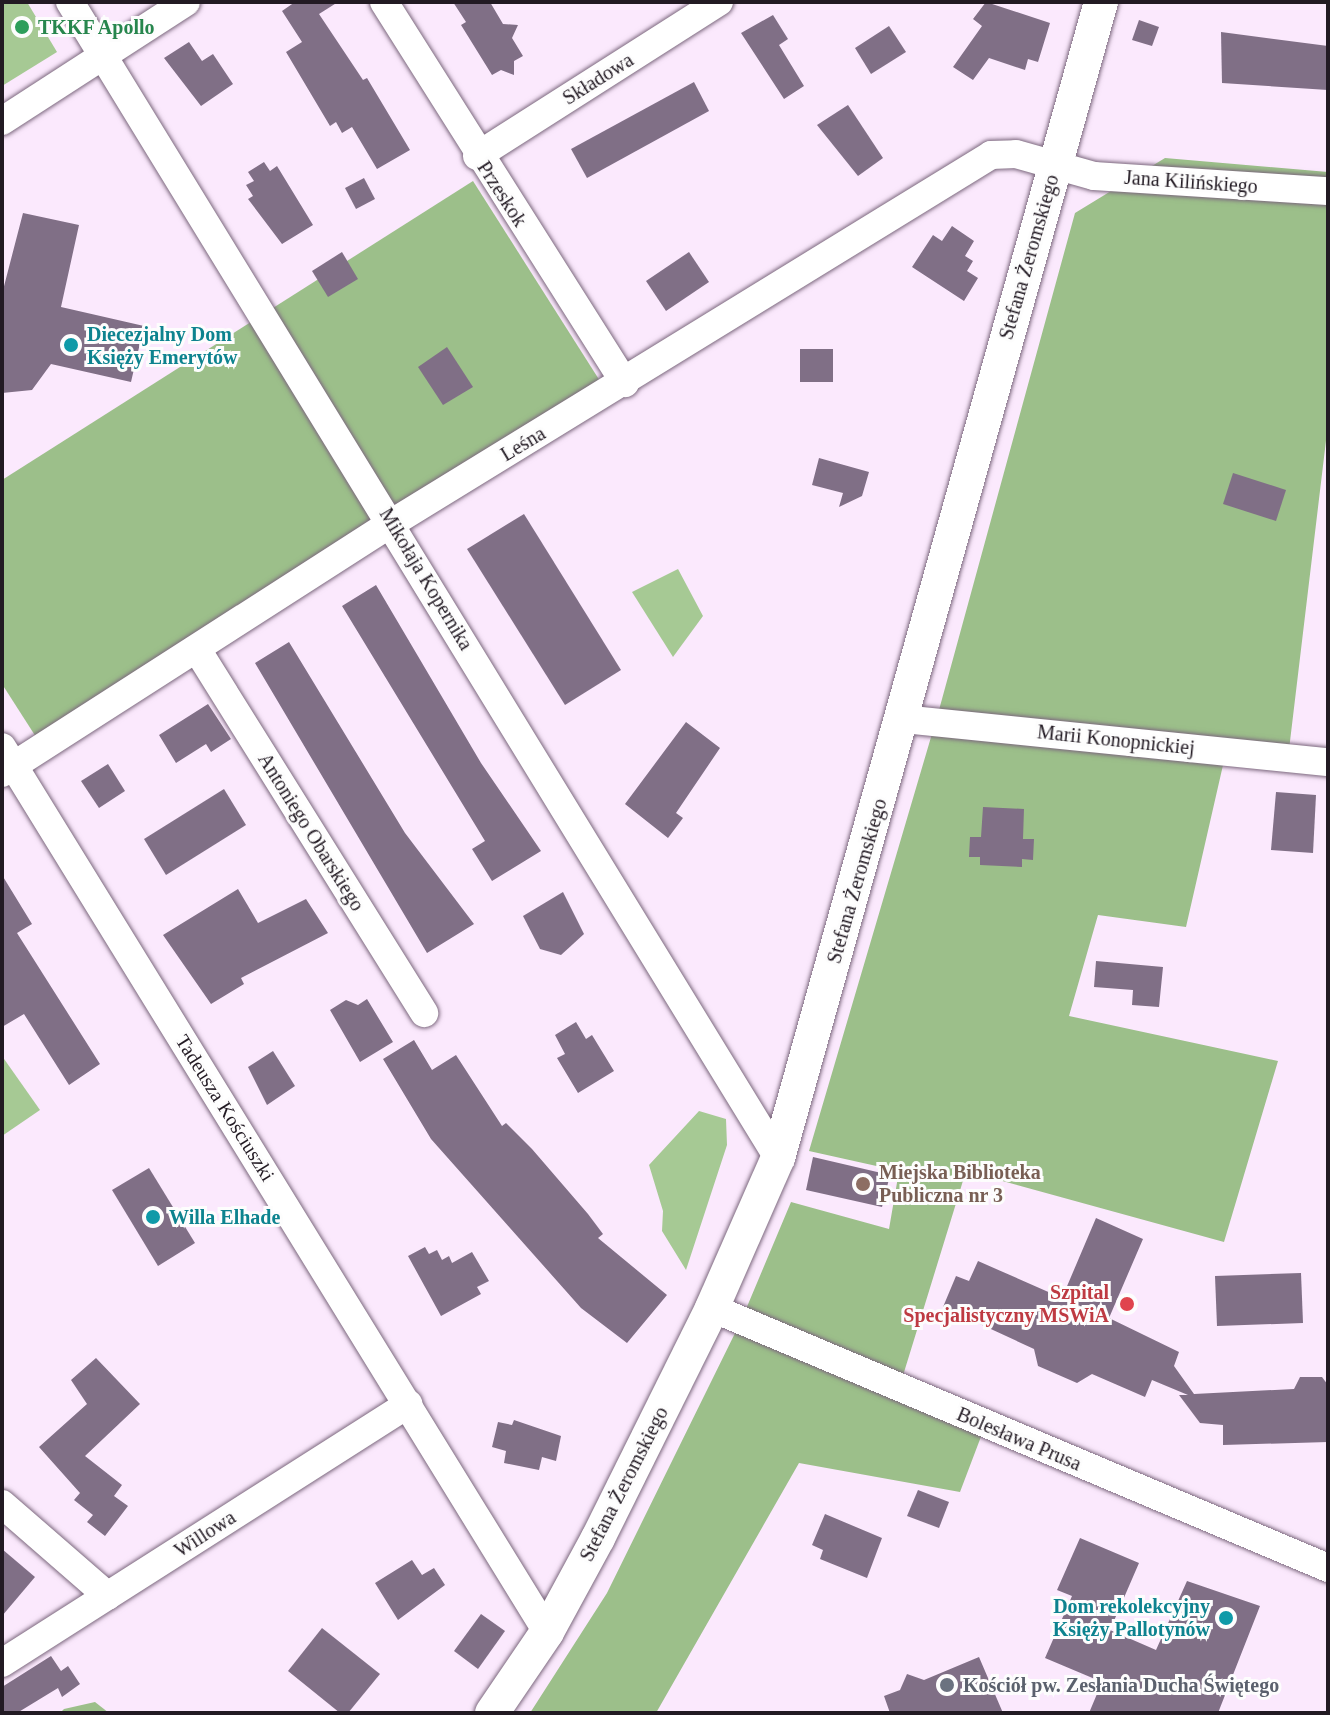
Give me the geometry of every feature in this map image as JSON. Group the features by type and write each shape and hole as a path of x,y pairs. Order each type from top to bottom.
{"main road":[{"name":"Stefana Żeromskiego","path":"492,1713 547,1632 712,1308 778,1158 1101,2"}],"street":[{"name":"Mikołaja Kopernika","path":"70,2 392,523 778,1158"},
{"path":"2,121 186,2"},
{"name":"Przeskok","path":"384,2 477,156 625,383"},
{"name":"Składowa","path":"477,156 719,2"},
{"name":"Leśna","path":"6,762 198,651 392,523 625,383 991,155 1016,154 1054,166"},
{"name":"Jana Kilińskiego","path":"1054,166 1094,176 1328,191"},
{"name":"Antoniego Obarskiego","path":"198,651 424,1013"},
{"name":"Marii Konopnickiej","path":"903,719 1328,762"},
{"name":"Tadeusza Kościuszki","path":"6,762 547,1632"},
{"name":"Bolesława Prusa","path":"712,1308 1328,1568"},
{"name":"Willowa","path":"2,1663 408,1404"},
{"path":"2,1504 108,1596"}],"green space":[{"name":"TKKF Apollo","path":"2,2 27,2 57,52 2,86"},
{"path":"1165,158 1328,172 1328,424 1288,758 1226,752 1186,927 1098,915 1069,1016 1278,1061 1224,1242 966,1171 897,1395 982,1434 960,1492 799,1463 656,1713 530,1713 607,1593 741,1321 791,1202 889,1229 899,1171 809,1151 939,710 1075,213"},
{"path":"473,181 600,381 36,737 2,684 2,480"},
{"path":"678,569 703,616 673,657 632,592"},
{"path":"2,1056 40,1110 2,1136"},
{"path":"699,1111 726,1119 727,1145 686,1270 662,1231 663,1211 649,1165"},
{"path":"95,1702 109,1713 60,1713 64,1709"}],"building":[{"path":"295,2 338,2 319,14 363,80 367,78 410,150 377,169 352,127 342,133 336,122 330,126 286,52 302,42 282,11"},
{"path":"453,2 490,2 503,24 518,25 512,38 523,56 514,61 514,75 501,70 492,75 461,25 466,22"},
{"path":"986,2 1050,23 1038,62 1028,59 1025,70 989,58 973,80 953,67 982,26 973,19"},
{"path":"773,15 788,39 779,45 804,86 784,99 741,33"},
{"path":"1139,20 1159,27 1152,46 1132,40"},
{"path":"889,26 906,52 871,74 855,48"},
{"path":"1221,32 1328,46 1328,90 1222,83"},
{"path":"189,42 202,61 213,54 233,84 201,106 164,58"},
{"path":"694,82 709,111 587,178 571,149"},
{"path":"848,105 883,158 858,176 817,125"},
{"path":"264,162 270,171 277,166 313,225 282,244 248,199 253,196 246,185 254,181 248,172"},
{"path":"364,178 375,199 356,209 345,188"},
{"name":"Diecezjalny Dom Księży Emerytów","path":"23,213 79,225 61,307 144,326 131,382 51,364 32,390 2,393 2,294"},
{"path":"952,226 974,241 965,256 973,261 967,271 978,278 964,301 912,267 933,235 942,241"},
{"path":"342,252 358,279 328,297 312,271"},
{"path":"689,252 709,282 666,311 646,281"},
{"path":"447,347 473,387 443,405 418,367"},
{"path":"800,349 833,349 833,382 800,382"},
{"path":"819,458 869,472 862,496 839,507 843,493 812,485"},
{"path":"1233,473 1286,490 1276,521 1223,504"},
{"path":"524,514 621,670 565,705 467,549"},
{"path":"376,585 481,763 541,851 492,881 472,849 485,841 342,606"},
{"path":"289,642 405,833 474,924 427,953 255,663"},
{"path":"208,704 231,739 211,752 206,744 176,763 159,735"},
{"path":"686,722 720,748 676,813 683,818 668,838 625,804"},
{"path":"108,764 125,791 99,808 81,781"},
{"path":"224,789 246,825 166,875 144,839"},
{"path":"1276,792 1316,795 1313,853 1271,850"},
{"path":"983,807 1024,809 1023,839 1034,839 1033,860 1022,859 1022,867 980,865 980,857 969,857 970,837 981,837"},
{"path":"2,875 32,924 17,933 100,1064 69,1085 24,1014 2,1027"},
{"path":"238,889 258,923 306,899 328,933 241,978 244,984 211,1004 163,935"},
{"path":"563,892 584,934 561,955 540,949 523,916"},
{"path":"1096,961 1163,967 1159,1007 1132,1005 1133,990 1094,987"},
{"path":"367,999 393,1042 360,1062 330,1010 346,1000 358,1005"},
{"path":"576,1022 586,1039 592,1035 614,1071 578,1093 557,1058 565,1054 555,1035"},
{"path":"414,1040 432,1070 456,1055 502,1126 506,1123 532,1149 588,1214 603,1234 598,1238 667,1295 627,1343 581,1308 431,1139 383,1059"},
{"path":"273,1051 295,1086 267,1105 248,1067"},
{"name":"Miejska Biblioteka Publiczna nr 3","path":"813,1157 890,1175 882,1207 806,1190"},
{"name":"Willa Elhade","path":"149,1168 195,1243 158,1266 112,1190"},
{"path":"1096,1218 1143,1239 1109,1318 1179,1352 1174,1366 1194,1394 1294,1389 1300,1377 1322,1377 1328,1385 1328,1442 1223,1445 1223,1425 1200,1423 1179,1395 1188,1395 1152,1380 1145,1397 1092,1374 1077,1383 1038,1366 1034,1349 943,1307 956,1276 969,1281 978,1261 1062,1298"},
{"path":"425,1247 429,1254 437,1250 442,1260 449,1256 452,1263 472,1252 489,1281 477,1287 481,1294 441,1316 408,1256"},
{"path":"1301,1273 1303,1323 1217,1326 1215,1276"},
{"path":"96,1358 140,1404 85,1456 122,1485 114,1496 128,1506 105,1536 87,1522 93,1515 74,1500 80,1493 39,1447 87,1404 71,1380"},
{"path":"514,1420 561,1436 556,1461 542,1457 539,1470 504,1463 506,1451 492,1447 498,1422 512,1425"},
{"path":"918,1490 949,1502 939,1528 907,1516"},
{"path":"825,1514 882,1538 867,1578 820,1559 823,1550 812,1545"},
{"name":"Dom rekolekcyjny Księży Pallotynów","path":"1080,1538 1139,1563 1110,1630 1156,1650 1187,1581 1260,1606 1218,1713 1089,1713 1102,1682 1045,1658 1072,1596 1057,1590"},
{"path":"2,1549 35,1577 2,1616"},
{"path":"412,1560 422,1575 434,1568 445,1585 398,1620 375,1583"},
{"path":"481,1614 505,1631 478,1669 454,1651"},
{"path":"322,1628 380,1674 348,1713 340,1713 288,1671"},
{"path":"51,1656 61,1671 68,1666 80,1684 62,1697 58,1688 17,1713 2,1713 2,1687"},
{"name":"Kościół pw. Zesłania Ducha Świętego","path":"979,1657 1003,1713 890,1713 884,1696 900,1690 907,1674 924,1680"}],"place":[{"name":"TKKF Apollo","path":"22,27"},
{"name":"Diecezjalny Dom Księży Emerytów","path":"71,345"},
{"name":"Miejska Biblioteka Publiczna nr 3","path":"863,1184"},
{"name":"Willa Elhade","path":"153,1217"},
{"name":"Szpital Specjalistyczny MSWiA","path":"1127,1304"},
{"name":"Dom rekolekcyjny Księży Pallotynów","path":"1226,1618"},
{"name":"Kościół pw. Zesłania Ducha Świętego","path":"947,1685"}]}
